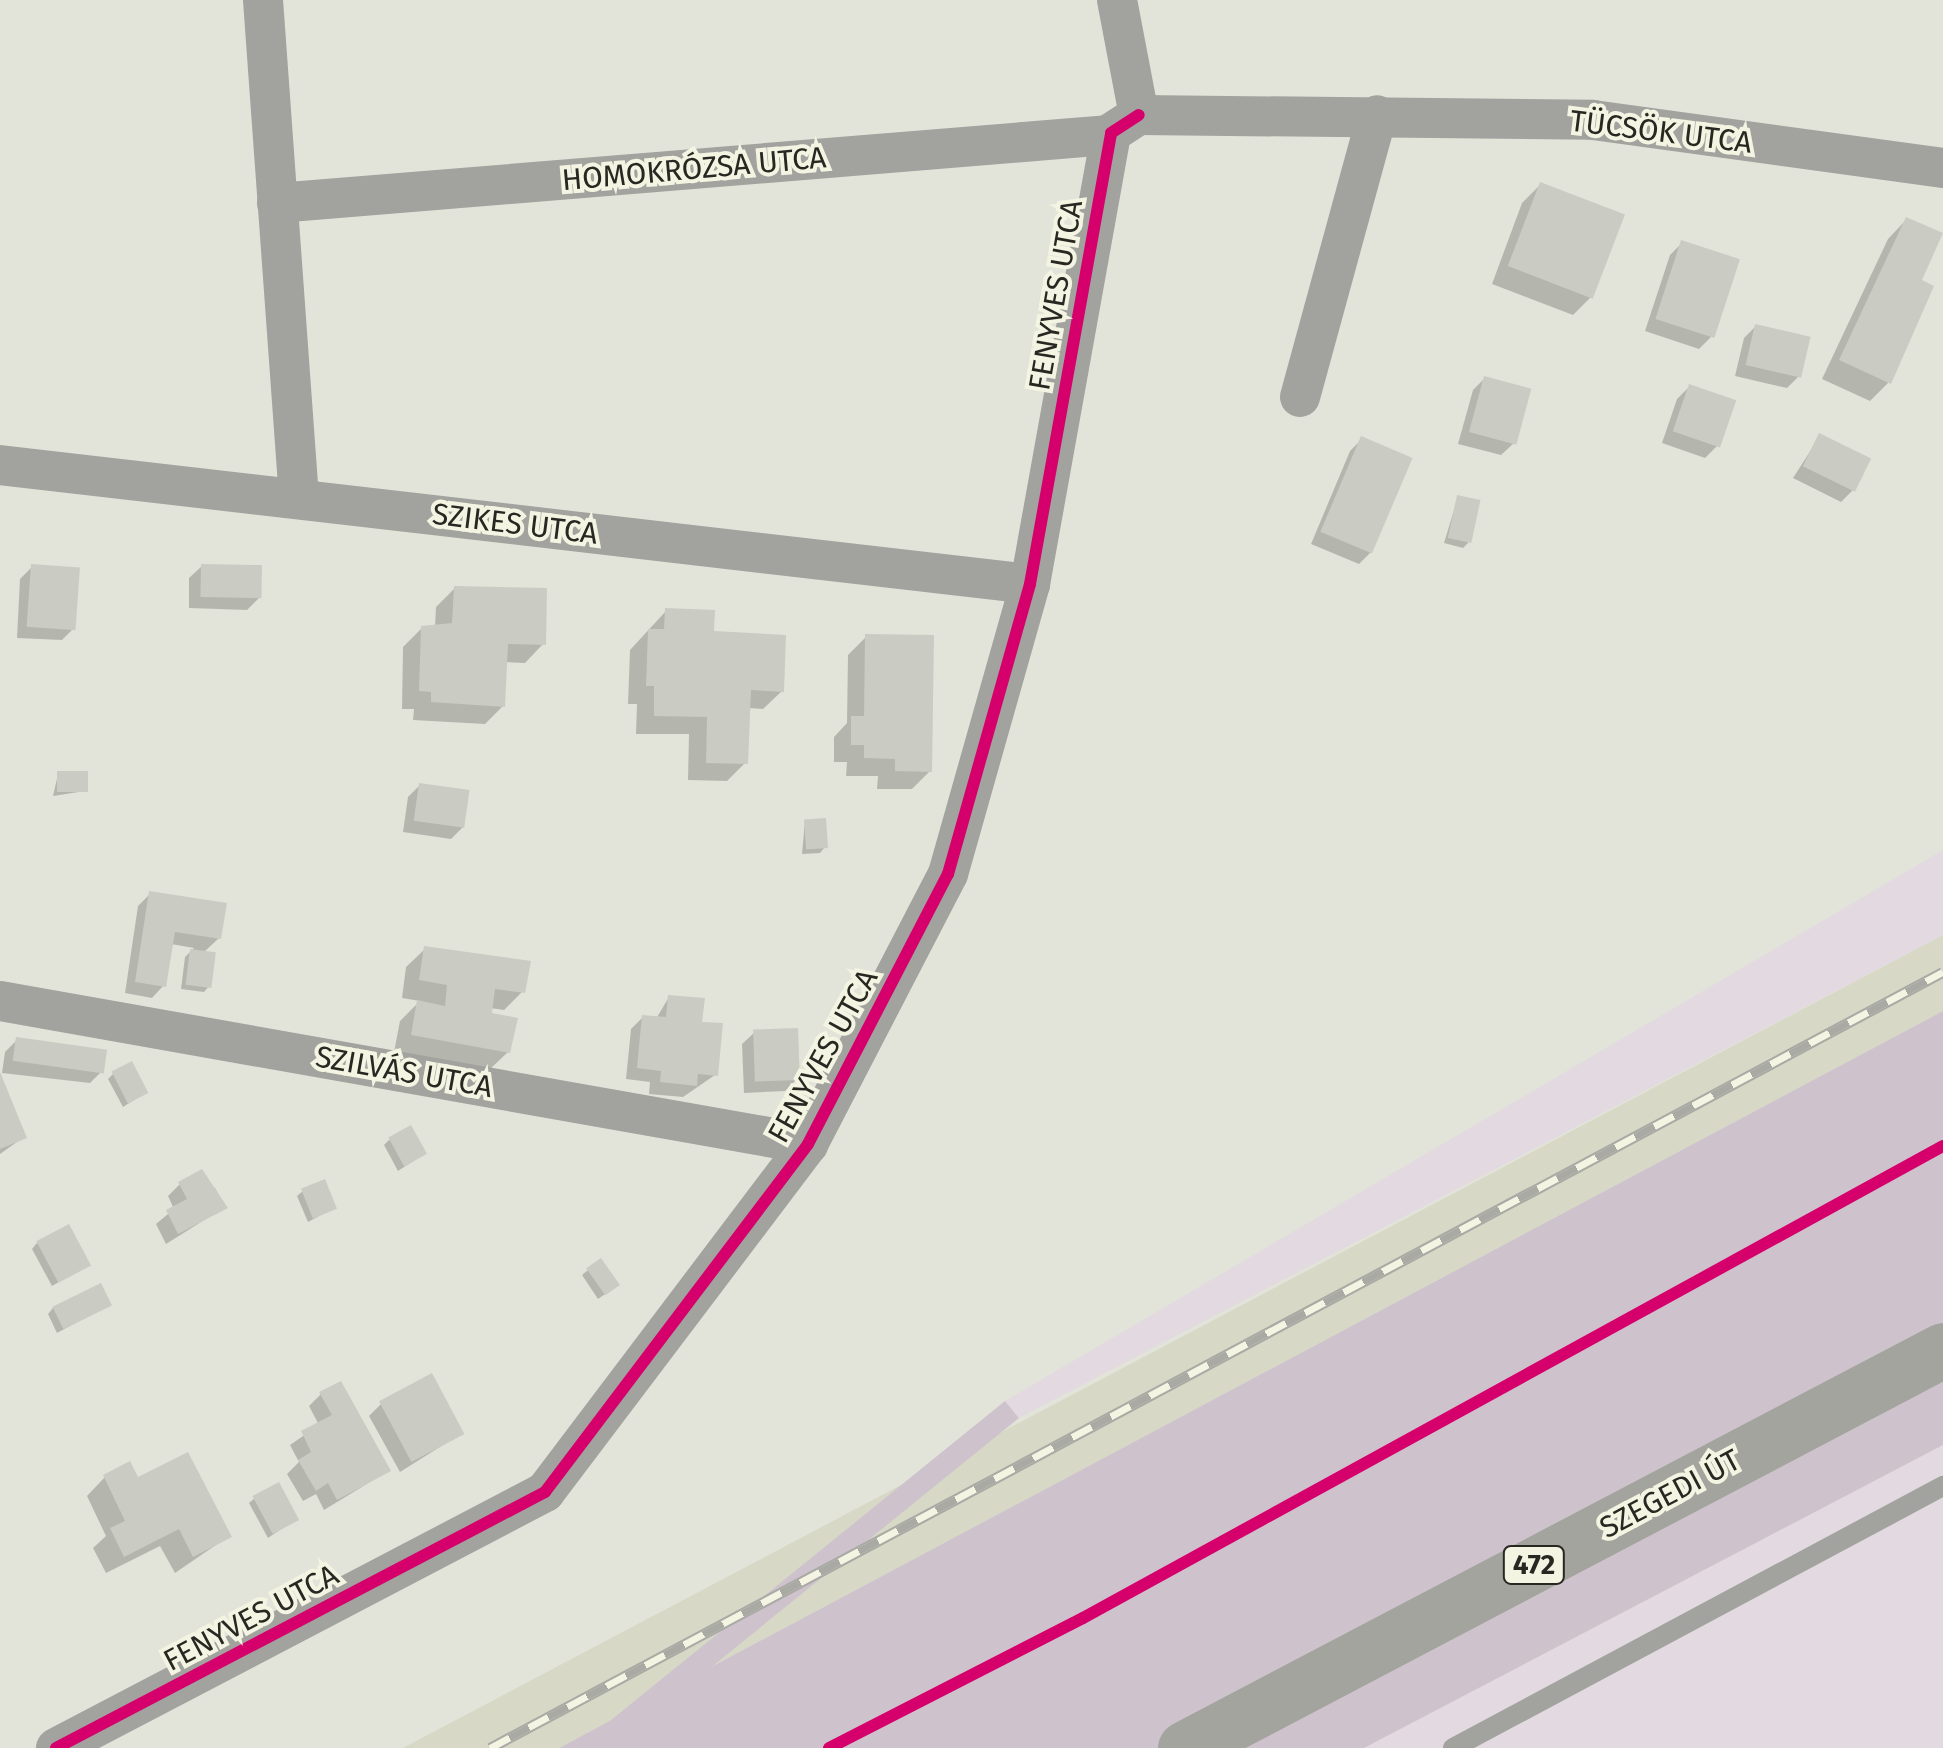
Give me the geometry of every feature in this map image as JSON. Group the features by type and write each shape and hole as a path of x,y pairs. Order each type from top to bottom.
{"main road":[{"name":"SZEGEDI ÚT","path":"1185,1748 1943,1350"}],"street":[{"path":"264,0 298,500"},
{"path":"1117,0 1125,125"},
{"path":"1300,398 1378,115"},
{"name":"TÜCSÖK UTCA","path":"1125,125 1378,115 1593,120 1943,168"},
{"name":"HOMOKRÓZSA UTCA","path":"277,203 1125,125"},
{"name":"FENYVES UTCA","path":"56,1748 545,1492 808,1144 948,874 1030,584 1125,125"},
{"name":"SZIKES UTCA","path":"0,465 1030,584"},
{"name":"SZILVÁS UTCA","path":"0,1001 808,1144"}],"lane":[{"path":"1453,1748 1943,1486"}],"shaded area":[{"path":"1943,850 1943,935 1019,1418 1005,1401"},
{"path":"1943,935 1943,1011 559,1748 403,1748"},
{"path":"1943,1011 1943,1445 1364,1748 559,1748"},
{"path":"1005,1401 1019,1418 611,1748 576,1748"},
{"path":"1943,1445 1943,1748 1364,1748"}],"building":[{"path":"1540,182 1625,215 1593,299 1508,266"},
{"path":"1906,217 1943,233 1922,280 1934,286 1891,384 1839,360"},
{"path":"1681,240 1740,259 1714,338 1655,319"},
{"path":"1755,324 1811,337 1801,378 1746,365"},
{"path":"1484,376 1531,389 1516,445 1469,432"},
{"path":"1689,384 1736,400 1720,448 1673,431"},
{"path":"1819,433 1871,458 1855,492 1803,466"},
{"path":"1361,436 1413,458 1372,554 1320,532"},
{"path":"1457,495 1480,500 1471,543 1448,538"},
{"path":"31,564 80,567 75,630 27,627"},
{"path":"201,564 262,565 261,598 200,597"},
{"path":"454,586 547,588 546,645 508,644 505,707 431,702 431,692 419,691 421,626 452,623"},
{"path":"665,608 715,610 714,631 786,635 784,692 751,690 748,764 706,763 707,717 654,716 654,686 646,686 648,629 664,629"},
{"path":"865,634 934,635 932,772 895,771 895,759 864,758 864,745 851,745 851,716 864,716"},
{"path":"57,771 88,771 88,792 57,792"},
{"path":"419,783 470,790 464,828 414,821"},
{"path":"826,818 828,848 806,849 804,820"},
{"path":"149,891 227,903 221,939 175,932 166,987 135,982"},
{"path":"424,946 531,961 525,993 495,989 492,1013 518,1018 510,1053 411,1035 417,1000 445,1006 447,985 419,980"},
{"path":"190,949 216,952 211,988 186,985"},
{"path":"668,995 705,998 702,1022 723,1023 718,1076 698,1074 697,1086 660,1082 661,1071 637,1068 642,1015 666,1017"},
{"path":"798,1028 800,1080 755,1082 753,1030"},
{"path":"16,1037 107,1050 104,1074 13,1061"},
{"path":"132,1061 148,1093 128,1104 112,1071"},
{"path":"0,1072 27,1138 0,1149"},
{"path":"411,1125 427,1154 404,1166 388,1138"},
{"path":"202,1169 228,1208 178,1234 166,1210 187,1199 178,1182"},
{"path":"325,1179 337,1209 313,1218 301,1189"},
{"path":"69,1224 91,1265 58,1283 36,1241"},
{"path":"601,1258 620,1285 605,1295 586,1268"},
{"path":"101,1283 112,1305 63,1329 52,1307"},
{"path":"432,1373 464,1434 411,1462 379,1401"},
{"path":"341,1381 391,1471 337,1500 328,1483 316,1491 298,1460 311,1452 301,1431 332,1415 319,1392"},
{"path":"188,1452 232,1537 193,1557 179,1529 124,1557 110,1528 125,1521 103,1475 130,1461 138,1477"},
{"path":"279,1482 299,1520 273,1534 253,1496"}],"railway":[{"path":"490,1748 1943,972"}],"cycle path":[{"path":"56,1748 545,1492 808,1144 948,874 1030,584 1111,133 1139,115"},
{"path":"829,1748 1083,1618 1943,1146"}]}
